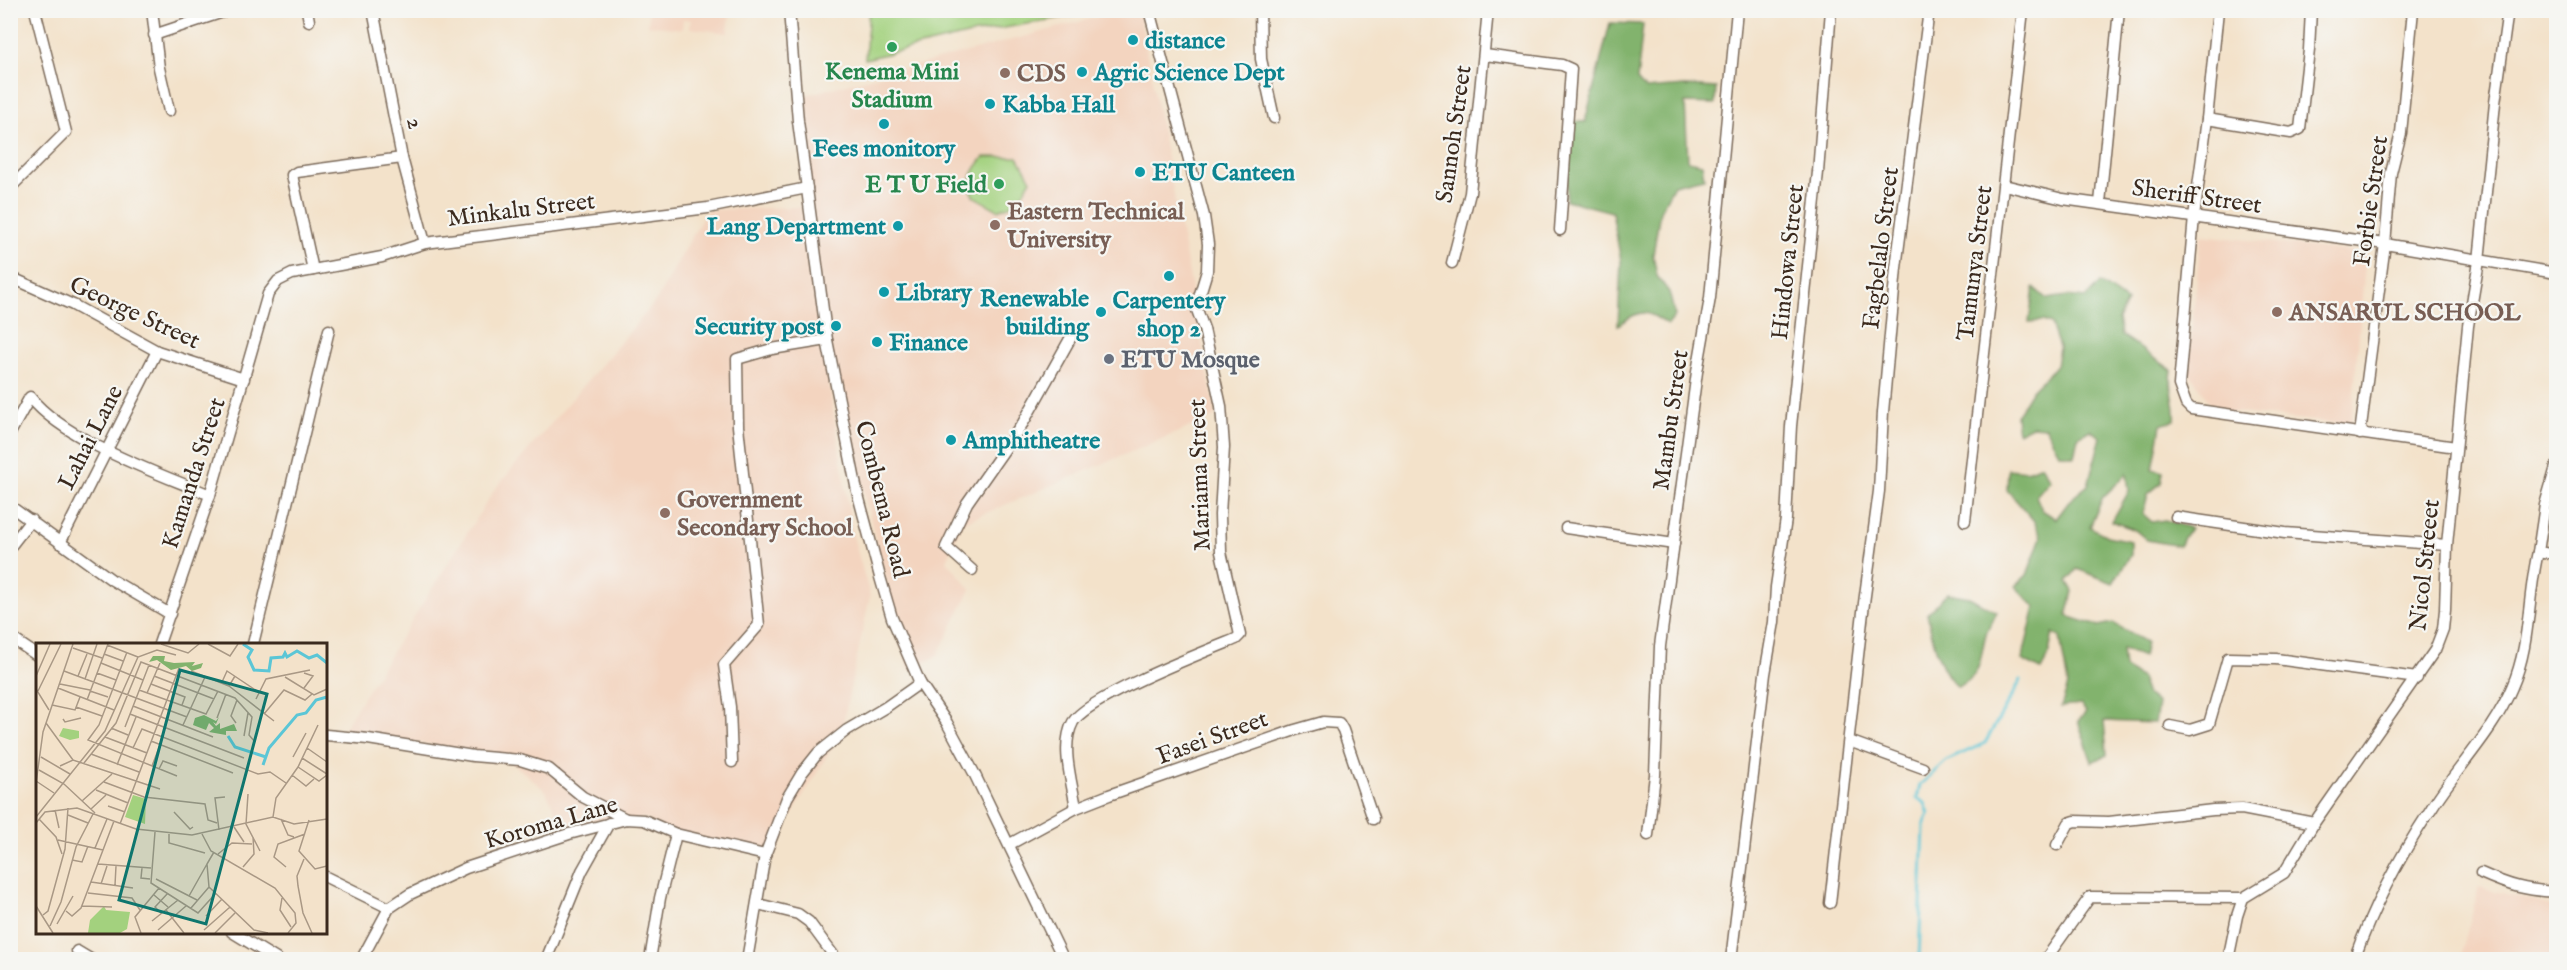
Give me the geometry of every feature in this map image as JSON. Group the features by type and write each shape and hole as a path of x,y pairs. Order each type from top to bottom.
{"street":[{"path":"10,188 66,132 35,10"},
{"path":"152,10 154,35 169,111"},
{"path":"154,35 229,10"},
{"name":"2","path":"373,10 402,158 425,243"},
{"name":"Combema Road","path":"789,10 798,121 827,340 857,490 880,577 892,618 920,683 947,723 1010,844 1064,960"},
{"name":"Mariama Street","path":"1076,808 1067,745 1072,723 1083,710 1148,676 1236,639 1240,635 1221,552 1220,514 1224,447 1221,406 1204,328 1196,307 1207,271 1208,244 1204,216 1149,10"},
{"path":"1260,10 1261,59 1274,118"},
{"name":"Sannoh Street","path":"1452,263 1470,193 1488,10"},
{"name":"Mambu Street","path":"1648,835 1655,775 1660,646 1710,298 1737,10"},
{"name":"Hindowa Street","path":"1731,960 1786,519 1793,406 1818,172 1831,10"},
{"name":"Fagbelalo Street","path":"1830,903 1879,491 1893,296 1929,10"},
{"name":"Tamunya Street","path":"1965,521 2023,10"},
{"path":"2100,203 2119,10"},
{"path":"2218,10 2194,217 2179,385 2186,404 2191,409 2456,447"},
{"path":"2207,119 2291,133 2300,129 2312,10"},
{"name":"Forbie Street","path":"2360,434 2385,244 2391,173 2401,133 2413,10"},
{"name":"Nicol Streeet","path":"2243,898 2289,868 2314,823 2435,650 2443,629 2456,447 2468,326 2479,261 2495,103 2508,10"},
{"path":"1485,56 1562,65 1570,69 1560,230"},
{"path":"313,270 292,175 297,172 402,158"},
{"name":"Sheriff Street","path":"2004,185 2063,198 2385,244 2556,273"},
{"name":"Minkalu Street","path":"263,313 267,294 278,281 292,274 382,257 425,243 708,208 807,188"},
{"name":"George Street","path":"10,277 73,305 157,351 244,379"},
{"name":"Kamanda Street","path":"160,643 210,495 263,313"},
{"path":"252,643 329,330"},
{"path":"972,570 946,547 967,503 1023,423 1075,330"},
{"path":"732,762 730,707 724,666 759,625 738,426 737,359 772,349 827,340"},
{"name":"Lahai Lane","path":"60,543 157,351"},
{"path":"10,433 30,397 40,408 75,433 210,495"},
{"path":"2354,960 2371,917 2402,855 2431,808 2490,729 2520,668 2545,506 2556,467"},
{"path":"10,506 112,580 170,614"},
{"path":"2176,517 2285,534 2448,545"},
{"path":"10,547 30,520"},
{"path":"1566,528 1674,544"},
{"path":"2538,552 2556,555"},
{"path":"10,637 36,655"},
{"path":"2170,726 2190,730 2209,724 2228,658 2276,659 2416,678"},
{"path":"747,960 765,855 787,798 818,753 847,730 920,683"},
{"name":"Fasei Street","path":"1010,844 1076,808 1295,730 1332,721 1339,723 1343,730 1373,819"},
{"path":"327,735 368,739 473,756 520,760 549,769 583,797 626,819"},
{"path":"1849,741 1923,768"},
{"path":"2057,846 2069,823 2075,821 2109,822 2212,810 2242,809 2314,823"},
{"name":"Koroma Lane","path":"389,908 410,894 466,868 568,834 626,819 644,820 676,834 765,855"},
{"path":"546,960 582,871 609,823"},
{"path":"650,960 660,898 676,834"},
{"path":"2481,873 2508,885 2527,890 2556,892"},
{"path":"327,877 389,908 361,960"},
{"path":"2045,960 2090,897 2243,898 2228,960"},
{"path":"758,904 798,915 809,922 837,960"},
{"path":"233,934 278,960"},
{"path":"77,951 92,960"}],"shaded area":[{"path":"649,11 730,11 728,33 690,28 691,20 683,19 682,29 648,25"},
{"name":"Eastern Technical University","path":"1120,11 1139,11 1216,416 962,523 947,561 971,589 937,656 909,670 828,352 795,98"},
{"name":"Government Secondary School","path":"801,207 853,536 870,596 841,732 770,852 665,836 645,818 567,836 546,791 504,756 342,731 495,489 656,301 707,210"},
{"name":"ANSARUL SCHOOL","path":"2201,235 2366,253 2351,425 2215,410 2188,371"},
{"path":"2479,887 2556,907 2556,959 2460,959"}],"green space":[{"name":"Kenema Mini Stadium","path":"869,10 1098,11 971,34 865,59"},
{"path":"1610,23 1643,24 1637,80 1645,89 1685,86 1716,88 1715,104 1685,103 1688,161 1702,164 1704,178 1674,185 1660,211 1653,255 1657,276 1669,292 1675,316 1668,325 1654,316 1643,313 1618,325 1621,261 1612,212 1566,200 1571,121 1585,122"},
{"name":"E T U Field","path":"984,157 1018,157 1031,180 1017,203 998,210 973,196 972,175"},
{"path":"2100,283 2127,302 2118,319 2121,335 2172,370 2171,384 2175,420 2161,425 2153,469 2163,472 2161,483 2148,494 2143,514 2152,522 2165,520 2190,528 2179,546 2147,540 2135,530 2112,521 2129,491 2127,474 2103,497 2090,527 2107,536 2131,541 2131,555 2113,583 2077,569 2067,581 2073,591 2067,616 2098,626 2113,623 2146,642 2143,657 2122,649 2124,668 2141,678 2147,695 2158,704 2155,723 2104,721 2107,755 2092,762 2078,721 2086,712 2081,705 2061,707 2068,685 2060,637 2053,633 2048,657 2041,670 2022,660 2035,607 2015,586 2027,575 2041,537 2034,521 2007,490 2008,469 2027,471 2041,465 2050,480 2036,496 2042,510 2056,519 2071,499 2088,485 2101,437 2090,430 2078,437 2074,456 2059,453 2045,427 2032,426 2018,433 2016,416 2032,390 2056,366 2059,347 2051,324 2043,321 2029,322 2034,288 2047,299 2067,296 2086,298"},
{"path":"1947,593 1969,597 1997,612 1987,631 1976,671 1972,677 1958,687 1941,663 1927,614"}],"waterway":[{"path":"1919,960 1924,825 1929,814 1925,803 1917,798 1920,785 1946,761 1985,743 2021,680"}],"place":[{"name":"distance","path":"1133,40"},
{"name":"Kenema Mini Stadium","path":"892,47"},
{"name":"Agric Science Dept","path":"1082,72"},
{"name":"CDS","path":"1005,73"},
{"name":"Kabba Hall","path":"990,104"},
{"name":"Fees monitory","path":"884,124"},
{"name":"ETU Canteen","path":"1140,172"},
{"name":"E T U Field","path":"999,184"},
{"name":"Eastern Technical University","path":"995,225"},
{"name":"Lang Department","path":"898,226"},
{"name":"Carpentery shop 2","path":"1169,276"},
{"name":"Library","path":"884,292"},
{"name":"Renewable building","path":"1101,312"},
{"name":"ANSARUL SCHOOL","path":"2277,312"},
{"name":"Security post","path":"836,326"},
{"name":"Finance","path":"877,342"},
{"name":"ETU Mosque","path":"1109,359"},
{"name":"Amphitheatre","path":"951,440"},
{"name":"Government Secondary School","path":"665,513"}]}
